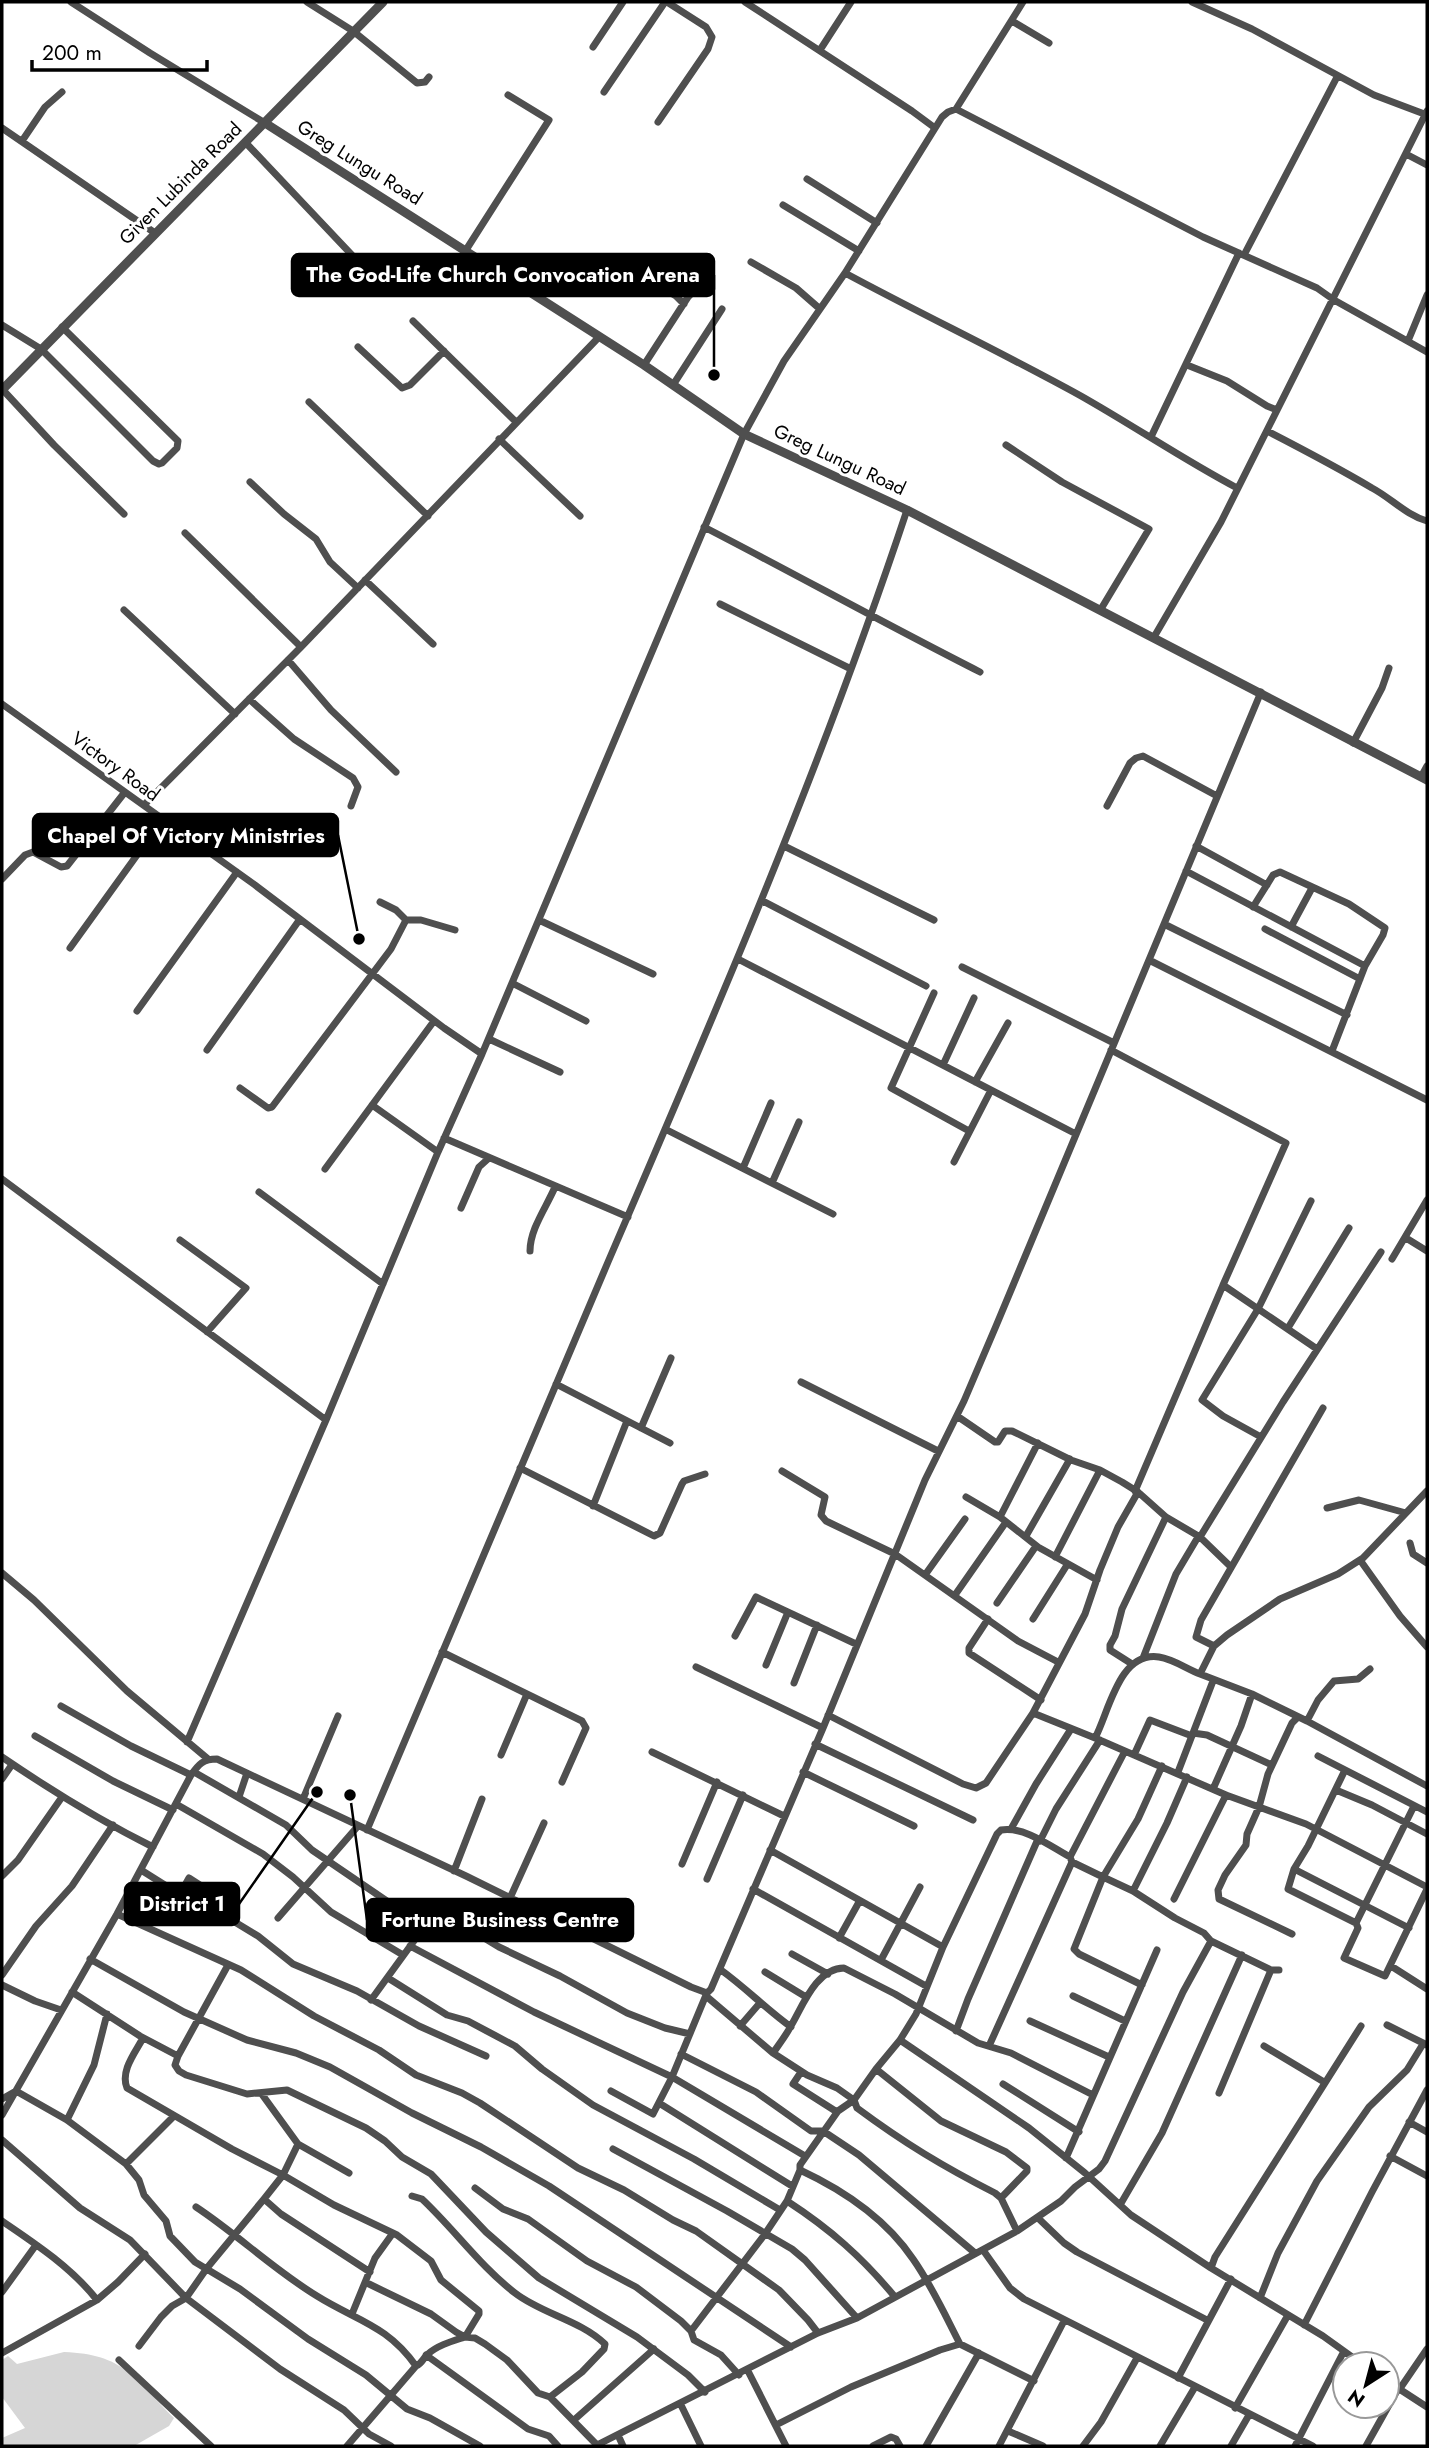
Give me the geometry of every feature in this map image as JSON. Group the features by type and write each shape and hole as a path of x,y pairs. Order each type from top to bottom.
{"street":[{"path":"71,2 265,123"},
{"path":"307,2 353,31 417,83 425,82 429,77"},
{"name":"Given Lubinda Road","path":"2,390 383,2"},
{"path":"593,47 623,2"},
{"path":"604,92 666,2 706,27 712,37 708,49 658,122"},
{"path":"820,50 851,2"},
{"path":"187,1742 438,1152 489,1039 744,434 784,361 845,273 935,128 948,112 956,109 1023,2"},
{"path":"1154,637 1220,522 1427,114 1374,95 1293,51 1192,2"},
{"path":"750,3 935,128"},
{"path":"1012,21 1049,43"},
{"path":"1151,437 1242,254 1337,77"},
{"path":"22,141 45,107 62,92"},
{"path":"466,250 549,120 508,95"},
{"path":"956,109 1203,237 1317,288 1427,352"},
{"name":"Greg Lungu Road","path":"265,123 644,365 744,434 907,510 1424,779"},
{"path":"2,129 155,233"},
{"path":"246,143 368,272"},
{"path":"1406,154 1427,165"},
{"path":"807,179 877,223"},
{"path":"783,205 859,251"},
{"path":"751,262 796,288 820,309"},
{"path":"627,266 676,296 684,304"},
{"path":"845,273 1055,382 1237,488"},
{"path":"644,365 698,287"},
{"path":"1408,341 1427,295"},
{"path":"673,385 722,309"},
{"path":"413,321 516,422"},
{"path":"2,325 41,349 159,464 177,448 177,441 62,327"},
{"path":"144,805 301,647 599,337"},
{"path":"358,346 402,388 410,385 444,351"},
{"path":"1187,365 1227,381 1277,410"},
{"path":"2,390 124,514"},
{"path":"309,402 428,516"},
{"path":"1267,430 1373,488 1414,517 1427,521"},
{"path":"499,439 580,516"},
{"path":"1006,445 1062,482 1149,529 1101,609"},
{"path":"250,482 316,539 330,562 358,588"},
{"path":"367,1829 763,901 871,617 907,510"},
{"path":"704,527 980,672"},
{"path":"185,533 301,647"},
{"path":"365,580 433,644"},
{"path":"720,604 851,669"},
{"path":"124,610 235,714"},
{"path":"288,660 331,710 396,772"},
{"path":"1353,743 1390,668"},
{"path":"611,2091 653,2114 672,2077 706,1994 721,1970 752,1889 823,1728 938,1451 957,1416 1261,692"},
{"path":"249,699 294,739 353,778 358,787 351,806"},
{"name":"Victory Road","path":"2,704 237,872 434,1021 482,1054"},
{"path":"1107,806 1130,763 1143,756 1217,796"},
{"path":"1424,779 1427,766"},
{"path":"2,879 25,855 33,852 61,867 67,866 125,792"},
{"path":"70,948 163,819"},
{"path":"785,846 934,920"},
{"path":"1196,846 1267,885"},
{"path":"1186,871 1365,966"},
{"path":"137,1011 237,872"},
{"path":"1253,907 1273,875 1280,872 1349,904 1385,928 1365,966 1332,1051"},
{"path":"1291,927 1312,888"},
{"path":"763,901 926,986"},
{"path":"380,902 396,910 406,920 421,920 455,930"},
{"path":"207,1050 300,919"},
{"path":"240,1088 268,1108 272,1107 391,948 406,920"},
{"path":"539,920 653,974"},
{"path":"1164,924 1347,1015"},
{"path":"1265,929 1360,979"},
{"path":"738,959 1076,1134"},
{"path":"1149,960 1427,1100"},
{"path":"828,1715 963,1784 976,1787 986,1783 1041,1700 1085,1614 1118,1527 1137,1491 1286,1143 1113,1046 962,967"},
{"path":"512,983 586,1021"},
{"path":"934,993 891,1088 969,1130"},
{"path":"943,1065 974,998"},
{"path":"325,1169 434,1021"},
{"path":"975,1082 1008,1023"},
{"path":"489,1039 560,1072"},
{"path":"954,1162 990,1090"},
{"path":"743,1168 771,1103"},
{"path":"372,1105 438,1152"},
{"path":"772,1183 799,1122"},
{"path":"667,1130 833,1214"},
{"path":"444,1139 628,1217"},
{"path":"461,1208 479,1167 489,1158"},
{"path":"2,1179 326,1420"},
{"path":"530,1251 536,1226 555,1187"},
{"path":"259,1192 383,1284"},
{"path":"1261,1437 1223,1416 1202,1400 1258,1309 1311,1200"},
{"path":"1392,1259 1425,1210 1427,1200"},
{"path":"1287,1328 1349,1228"},
{"path":"1406,1238 1427,1251"},
{"path":"180,1240 246,1288 207,1332"},
{"path":"1143,1658 1176,1574 1381,1252"},
{"path":"1223,1286 1317,1349"},
{"path":"641,1428 671,1358"},
{"path":"801,1382 938,1451"},
{"path":"556,1384 670,1443"},
{"path":"1214,1646 1196,1637 1198,1629 1323,1408"},
{"path":"957,1416 995,1442 998,1442 1005,1431 1012,1431 1100,1470 1137,1491 1166,1517 1199,1537 1231,1567"},
{"path":"593,1506 627,1421"},
{"path":"955,1595 1003,1520 1038,1443"},
{"path":"1026,1536 1070,1459"},
{"path":"520,1468 654,1536 658,1535 684,1481 705,1474"},
{"path":"1055,1557 1100,1470"},
{"path":"782,1471 825,1497 822,1519 895,1554 1018,1641 1059,1662"},
{"path":"1200,1674 1214,1646 1267,1606 1338,1574 1360,1560 1427,1491"},
{"path":"966,1497 1037,1546 1097,1580"},
{"path":"1327,1508 1359,1500 1406,1513"},
{"path":"1420,1500 1427,1506"},
{"path":"1132,1664 1110,1650 1110,1645 1122,1609 1166,1517"},
{"path":"925,1575 965,1519"},
{"path":"1410,1543 1413,1554 1427,1563"},
{"path":"997,1603 1037,1546"},
{"path":"1360,1560 1400,1616 1427,1647"},
{"path":"1033,1619 1068,1565"},
{"path":"2,1573 34,1600 127,1691 208,1759"},
{"path":"735,1636 756,1597 856,1644"},
{"path":"766,1665 788,1612"},
{"path":"988,1619 969,1648 969,1653 1041,1700"},
{"path":"794,1683 817,1625"},
{"path":"442,1652 585,1724 584,1734 562,1782"},
{"path":"956,2031 1039,1840 1097,1739 1114,1693 1132,1664 1143,1658 1162,1657 1213,1681 1252,1694 1427,1786"},
{"path":"696,1667 823,1728"},
{"path":"1307,1721 1318,1700 1334,1681 1357,1679 1370,1669"},
{"path":"1178,1772 1213,1681"},
{"path":"501,1755 527,1694"},
{"path":"1213,1789 1252,1694"},
{"path":"61,1706 131,1746 239,1797 286,1825 312,1850 422,1925"},
{"path":"1033,1713 1178,1772 1226,1795 1316,1829 1384,1865 1427,1888 1388,1974 1383,1976 1344,1958 1358,1928 1356,1923 1384,1865 1414,1806"},
{"path":"303,1799 338,1716"},
{"path":"1292,1934 1219,1899 1218,1896 1225,1875 1246,1844 1247,1834 1272,1765 1297,1718"},
{"path":"1135,1755 1149,1720 1193,1734 1207,1735 1272,1765"},
{"path":"1011,1829 1071,1729"},
{"path":"35,1736 113,1781 174,1807 263,1854 331,1912 403,1955"},
{"path":"815,1744 973,1820"},
{"path":"989,2046 1071,1859 1125,1751"},
{"path":"652,1752 784,1816"},
{"path":"1318,1756 1427,1812"},
{"path":"2,1758 62,1797 153,1847"},
{"path":"2,2115 117,1914 192,1773 199,1764 208,1759 218,1759 706,1994 773,2053 853,2099 857,2108 906,2144 1001,2198 1017,2231"},
{"path":"2,1779 11,1766"},
{"path":"1142,1985 1074,1949 1103,1878 1138,1819 1162,1766"},
{"path":"1345,1770 1294,1869 1288,1889 1356,1923"},
{"path":"803,1772 914,1826"},
{"path":"239,1797 247,1773"},
{"path":"1133,1891 1187,1777"},
{"path":"682,1864 717,1782"},
{"path":"1336,1790 1427,1834"},
{"path":"707,1879 743,1795"},
{"path":"1174,1899 1226,1795"},
{"path":"2,1876 18,1860 62,1797"},
{"path":"454,1871 482,1799"},
{"path":"510,1898 544,1823"},
{"path":"2,1975 36,1926 72,1886 113,1825"},
{"path":"278,1918 358,1826"},
{"path":"691,2331 787,2201 805,2156 838,2112 853,2099 900,2040 919,2007 943,1947 1001,1830 1011,1829 1039,1840 1103,1878 1133,1891 1204,1933 1211,1941 1275,1970 1219,2093"},
{"path":"770,1850 943,1947"},
{"path":"1294,1869 1409,1928"},
{"path":"141,1870 258,1936 293,1964 335,1981 419,2026 486,2056"},
{"path":"180,1894 189,1878 234,1907 229,1919"},
{"path":"194,1901 201,1886"},
{"path":"881,1960 920,1887"},
{"path":"752,1889 926,1986"},
{"path":"839,1938 859,1902"},
{"path":"371,2000 419,1934 422,1925 438,1910 499,1947 560,1976 627,2014 690,2034"},
{"path":"117,1914 241,1970 314,2016 379,2050 416,2075 473,2099 578,2168 624,2190 696,2231 779,2290 818,2333"},
{"path":"347,2446 416,2366 422,2364 426,2355 447,2343 466,2337 475,2338 507,2360 538,2393 550,2397 574,2420 596,2446 818,2333 857,2318 1017,2231 1038,2218 1099,2169 1113,2147 1183,1992 1211,1941"},
{"path":"410,1946 534,2012 672,2077 805,2156"},
{"path":"1066,2158 1157,1950"},
{"path":"792,1954 828,1974"},
{"path":"1120,2205 1162,2133 1242,1955"},
{"path":"90,1959 199,2019 247,2040 296,2053 330,2067 412,2113 481,2147 549,2186 791,2347"},
{"path":"228,1965 178,2056 175,2065 178,2071 186,2076 247,2094 287,2090 366,2128 402,2157 431,2174 486,2232 539,2278 654,2349 705,2392"},
{"path":"1391,1966 1427,1989"},
{"path":"773,2053 817,1982 838,1968 844,1968 919,2007 978,2043 1020,2057 1093,2095"},
{"path":"721,1970 759,2004 791,2027"},
{"path":"765,1972 806,1997"},
{"path":"388,1978 447,2015 468,2021 514,2046 593,2105 694,2159 780,2210"},
{"path":"2,1985 61,2010"},
{"path":"72,1992 143,2038 178,2056"},
{"path":"1073,1996 1125,2021"},
{"path":"740,2026 759,2004"},
{"path":"67,2120 94,2066 107,2014"},
{"path":"1030,2021 1110,2057"},
{"path":"1260,2298 1279,2253 1317,2181 1369,2107 1407,2070 1425,2045 1387,2025"},
{"path":"1211,2268 1215,2257 1361,2026"},
{"path":"143,2038 127,2067 124,2081 130,2091 334,2205 393,2233 431,2261 441,2280 479,2311 480,2314 466,2337"},
{"path":"900,2040 926,2060 945,2069 984,2095 1161,2236 1342,2350"},
{"path":"1264,2046 1324,2082"},
{"path":"681,2054 756,2092 811,2131 823,2131 859,2155 979,2251 1010,2288 1024,2299 1296,2442 1313,2446"},
{"path":"876,2068 941,2121 1006,2152 1027,2168 1001,2198"},
{"path":"802,2072 793,2084 838,2112"},
{"path":"1003,2084 1079,2132"},
{"path":"1304,2325 1427,2090"},
{"path":"2,2099 16,2091"},
{"path":"16,2091 67,2120 126,2164 139,2180 144,2195 166,2221 170,2236 187,2254 307,2339 366,2375 415,2414 430,2418 480,2446"},
{"path":"261,2093 298,2144 349,2173"},
{"path":"659,2104 792,2186"},
{"path":"126,2164 173,2117"},
{"path":"1409,2122 1427,2132"},
{"path":"2,2140 80,2208 130,2239 186,2298 280,2369 344,2410 362,2427 391,2446"},
{"path":"139,2346 161,2316 186,2298 283,2175 298,2144"},
{"path":"613,2149 792,2249 857,2318"},
{"path":"1390,2157 1427,2176"},
{"path":"800,2170 830,2184 854,2200 901,2243 926,2279 960,2344 1034,2381"},
{"path":"475,2188 503,2208 528,2220 587,2261 636,2287 691,2331 692,2338 722,2355 739,2375"},
{"path":"412,2196 422,2199 487,2268 517,2294 605,2344 604,2349 582,2372 550,2397"},
{"path":"264,2199 281,2214 370,2272"},
{"path":"787,2201 830,2229 895,2297"},
{"path":"195,2207 316,2296 392,2338 416,2366"},
{"path":"1038,2218 1077,2252 1207,2320"},
{"path":"2,2221 84,2283 97,2300"},
{"path":"352,2314 375,2259 393,2233"},
{"path":"2,2292 36,2245"},
{"path":"3,2349 97,2300 145,2254"},
{"path":"1178,2378 1231,2279"},
{"path":"367,2283 431,2314 466,2337"},
{"path":"1234,2408 1288,2315"},
{"path":"999,2446 1064,2321"},
{"path":"776,2425 851,2387 960,2344"},
{"path":"574,2420 654,2349"},
{"path":"1401,2386 1427,2349"},
{"path":"926,2446 979,2353"},
{"path":"426,2355 528,2429 549,2436 558,2446"},
{"path":"1083,2446 1101,2422 1138,2358"},
{"path":"119,2360 211,2446"},
{"path":"747,2371 786,2446"},
{"path":"1296,2442 1331,2376"},
{"path":"1160,2446 1195,2387"},
{"path":"1401,2390 1427,2407"},
{"path":"681,2404 701,2446"},
{"path":"1231,2446 1249,2415"},
{"path":"1367,2446 1382,2420"},
{"path":"1008,2431 1043,2446"},
{"path":"618,2435 623,2446"},
{"path":"873,2446 891,2437 896,2439 900,2446"}],"shaded area":[{"path":"64,2352 101,2358 127,2371 174,2418 169,2426 134,2446 2,2446 2,2438 25,2428 2,2397 2,2360 8,2356 17,2364"}],"place":[{"name":"The God-Life Church Convocation Arena","path":"714,375"},
{"name":"Chapel Of Victory Ministries","path":"359,939"},
{"name":"District 1","path":"317,1792"},
{"name":"Fortune Business Centre","path":"350,1795"}]}
